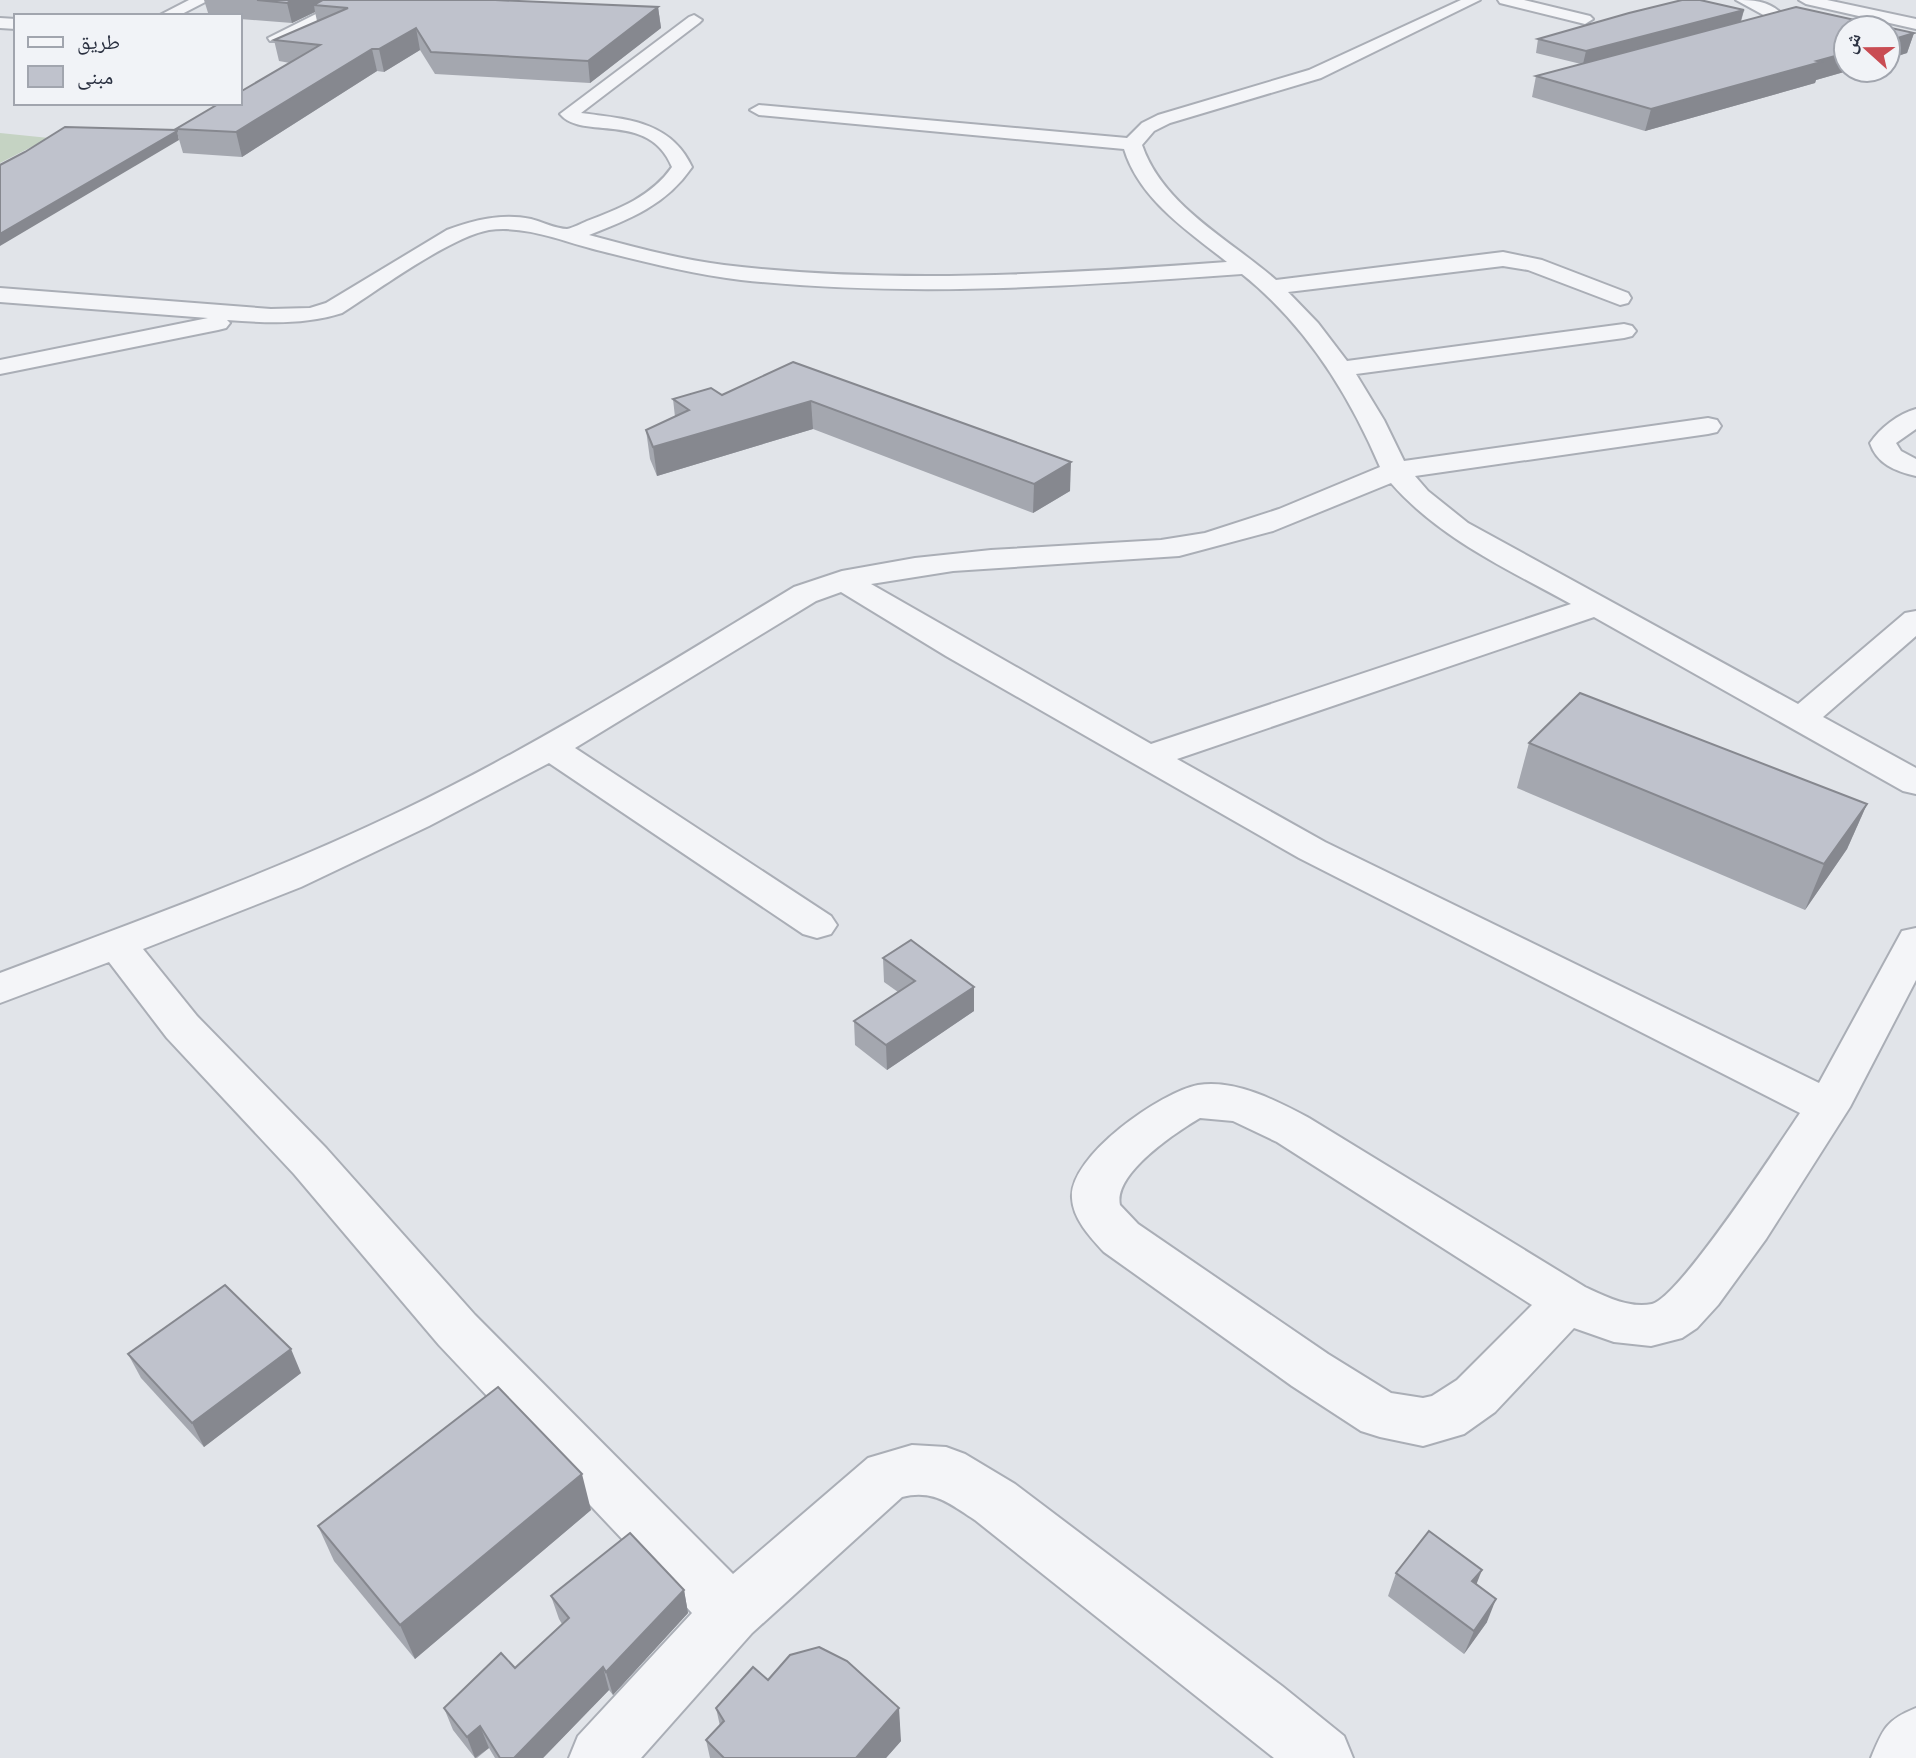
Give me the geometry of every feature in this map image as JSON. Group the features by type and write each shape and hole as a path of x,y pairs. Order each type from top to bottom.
{"street":[{"path":"169,14 195,0"},
{"path":"276,38 356,0"},
{"path":"1132,144 1148,127 1164,119 1315,74 1473,0"},
{"path":"1504,0 1585,19"},
{"path":"1721,37 1774,21 1777,17 1768,9 1742,0"},
{"path":"1806,0 1916,24"},
{"path":"568,236 642,203 676,179 682,167 679,154 670,145 629,125 576,118 569,114 694,20"},
{"path":"759,110 1132,144"},
{"path":"1132,144 1140,168 1166,198 1270,287 1321,342 1379,433 1395,471 1418,497 1458,529 1916,783"},
{"path":"0,295 297,317 334,308 454,234 471,227 512,223 674,263 722,271 886,282 1028,281 1245,267"},
{"path":"1270,287 1503,259 1534,264 1620,298"},
{"path":"0,367 184,332 249,315"},
{"path":"1340,369 1624,331"},
{"path":"1916,417 1888,436 1883,443 1885,452 1895,460 1916,468"},
{"path":"0,989 287,878 416,818 551,748 805,594 842,580 968,561 1177,547 1265,526 1395,471 1708,426"},
{"path":"842,580 957,649 1312,850 1828,1107"},
{"path":"1149,757 1596,606"},
{"path":"1801,719 1916,620"},
{"path":"551,748 817,925"},
{"path":"1567,1301 1476,1396 1445,1417 1423,1422 1380,1414 1310,1370 1121,1238 1097,1213 1095,1191 1113,1163 1177,1108 1194,1102 1219,1101 1254,1109 1293,1130 1567,1301 1604,1319 1623,1323 1667,1323 1699,1295 1828,1107 1916,941"},
{"path":"117,944 181,1027 310,1161 457,1330 731,1614"},
{"path":"600,1758 731,1614 887,1476 912,1469 946,1472 995,1502 1261,1707 1322,1758"},
{"path":"1902,1758 1916,1739"}],"green space":[{"path":"0,133 49,138 0,163"}],"building":[{"path":"257,0 292,0 287,3"},
{"path":"323,0 495,0 658,7 588,61 431,52 416,28 379,49 372,49 236,132 176,129 217,105 242,105 242,91 320,45 274,40 348,8 314,5"},
{"path":"1682,0 1700,0 1744,10 1586,51 1538,39 1629,13"},
{"path":"1796,7 1832,15 1832,57 1651,109 1536,76"},
{"path":"1902,30 1914,33 1902,37"},
{"path":"65,127 177,131 0,234 0,165"},
{"path":"793,362 1071,462 1034,484 811,401 653,447 646,430 689,410 673,399 711,388 722,395"},
{"path":"1580,693 1867,804 1824,864 1529,743"},
{"path":"911,940 974,987 886,1045 854,1021 915,981 883,958"},
{"path":"225,1285 291,1349 192,1423 128,1354"},
{"path":"498,1387 582,1474 400,1625 318,1526"},
{"path":"1429,1531 1482,1570 1472,1581 1496,1599 1474,1631 1396,1573"},
{"path":"630,1533 684,1590 606,1672 603,1667 514,1758 500,1758 480,1726 467,1737 444,1708 501,1653 515,1668 569,1618 551,1596"},
{"path":"819,1647 847,1661 899,1708 856,1758 724,1758 706,1740 724,1721 716,1708 753,1667 768,1680 790,1655"}]}
